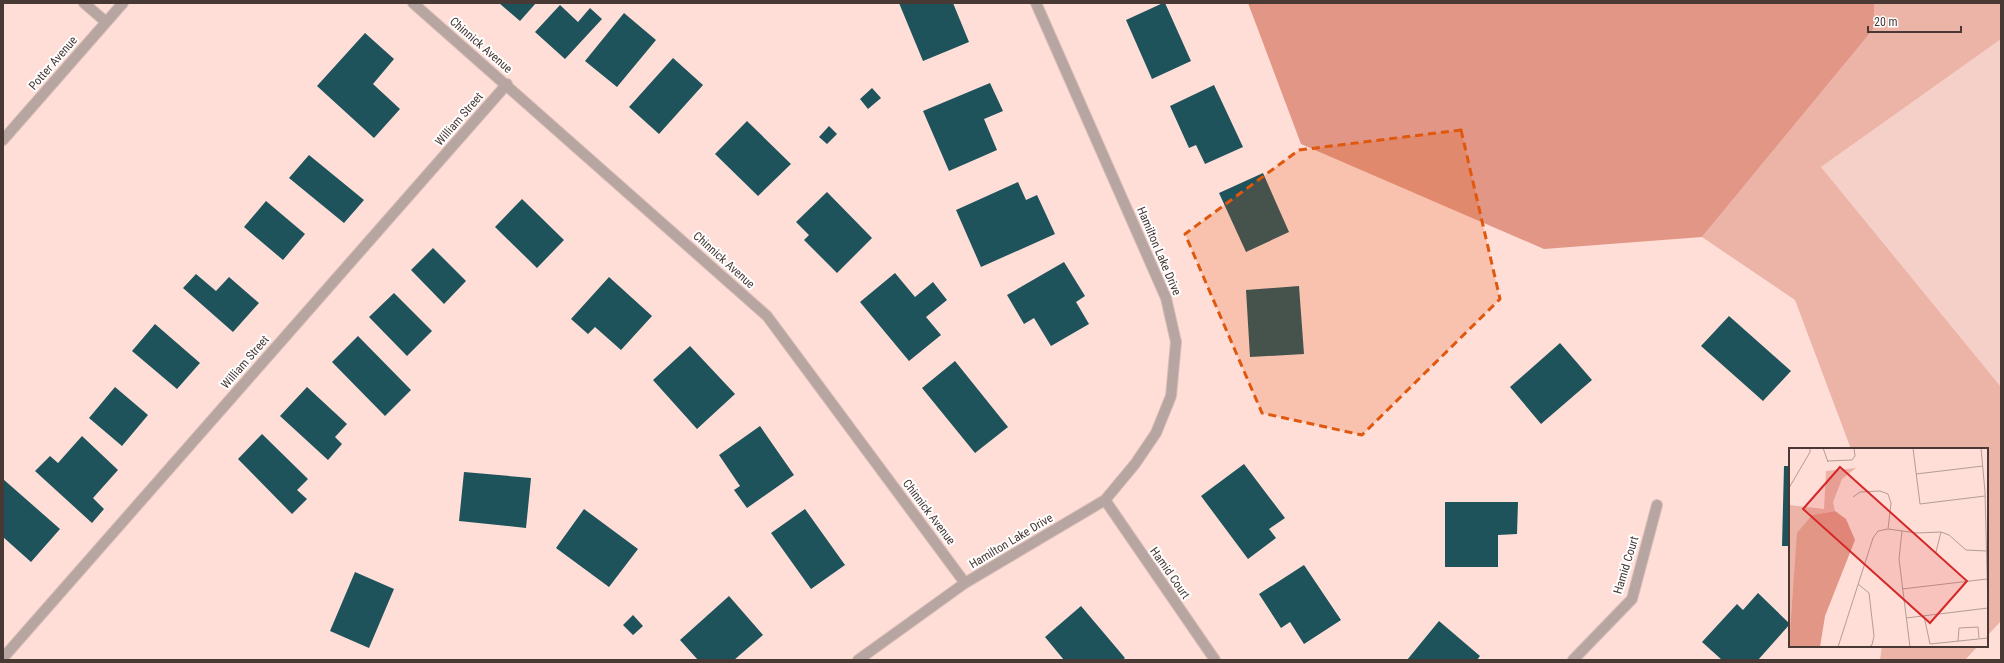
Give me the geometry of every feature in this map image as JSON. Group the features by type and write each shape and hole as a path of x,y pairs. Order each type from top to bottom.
{"street":[{"path":"84,3 106,22"},
{"name":"Potter Avenue","path":"3,140 123,3"},
{"name":"Chinnick Avenue","path":"413,3 507,84 768,316 965,583"},
{"name":"Hamilton Lake Drive","path":"858,660 965,583 1104,500 1135,464 1156,433 1171,396 1176,342 1166,298 1036,3"},
{"name":"William Street","path":"3,658 507,84"},
{"name":"Hamid Court","path":"1104,500 1215,660"},
{"name":"Hamid Court","path":"1574,660 1632,599 1657,505"}],"highlighted area":[{"path":"1461,130 1500,299 1362,435 1262,413 1185,234 1299,150"}],"shaded area":[{"path":"1248,3 1874,3 1875,27 1702,237 1544,249 1301,144"},
{"path":"1874,3 2001,3 2001,39 1821,167 2001,387 2001,621 1988,635 1988,448 1851,448 1795,300 1702,237 1875,27"},
{"path":"2001,39 2001,387 1821,167"},
{"path":"1882,647 1977,647 1965,660 1880,660"}],"building":[{"path":"499,3 536,3 520,21"},
{"path":"899,3 953,3 969,42 923,61"},
{"path":"1165,3 1191,61 1152,79 1126,20"},
{"path":"560,5 578,22 590,8 602,19 565,59 535,32"},
{"path":"624,13 656,40 617,87 585,61"},
{"path":"365,33 394,59 373,84 400,109 374,138 317,86"},
{"path":"673,58 703,85 659,134 629,107"},
{"path":"990,83 1003,111 984,119 997,150 949,171 923,111"},
{"path":"1214,85 1243,147 1205,164 1196,145 1189,148 1170,106"},
{"path":"872,88 881,98 868,109 860,99"},
{"path":"747,121 791,164 758,196 715,154"},
{"path":"829,126 837,134 827,144 819,137"},
{"path":"309,155 364,200 344,223 289,178"},
{"path":"1263,173 1289,232 1246,252 1219,193"},
{"path":"1018,182 1026,200 1037,195 1055,234 981,267 956,210"},
{"path":"827,192 872,238 837,273 804,240 809,235 796,222"},
{"path":"522,199 564,240 537,268 495,227"},
{"path":"266,201 305,234 283,260 244,227"},
{"path":"433,248 466,281 444,304 411,270"},
{"path":"1064,262 1085,296 1076,302 1089,324 1051,346 1034,318 1024,324 1007,295"},
{"path":"895,273 915,297 933,282 947,300 926,317 941,335 909,361 860,302"},
{"path":"196,274 216,291 229,277 259,303 233,332 183,288"},
{"path":"609,277 652,316 621,350 595,327 588,334 571,319"},
{"path":"1299,286 1304,354 1250,357 1246,290"},
{"path":"394,293 432,331 407,356 369,317"},
{"path":"1729,316 1791,371 1763,401 1701,346"},
{"path":"155,324 200,363 177,389 132,351"},
{"path":"358,336 411,390 385,416 332,362"},
{"path":"1560,343 1592,380 1541,424 1510,387"},
{"path":"690,346 735,394 697,429 653,380"},
{"path":"955,361 1008,427 975,453 922,388"},
{"path":"115,387 148,415 122,446 89,418"},
{"path":"307,387 347,424 335,437 342,444 328,460 280,416"},
{"path":"760,426 794,475 747,508 734,490 740,486 719,455"},
{"path":"262,434 308,479 297,490 307,499 292,514 238,459"},
{"path":"82,436 118,470 93,498 104,509 92,523 35,471 50,456 58,463"},
{"path":"1244,464 1285,518 1269,529 1276,538 1248,559 1201,496"},
{"path":"1784,466 1789,466 1789,546 1782,546"},
{"path":"464,472 531,478 526,528 459,521"},
{"path":"3,479 60,529 31,562 3,537"},
{"path":"1445,502 1518,502 1517,534 1498,535 1498,567 1445,567"},
{"path":"584,509 638,549 609,587 556,548"},
{"path":"805,509 845,565 811,589 771,533"},
{"path":"1304,565 1341,620 1304,644 1290,622 1281,628 1259,594"},
{"path":"355,572 394,589 369,648 330,631"},
{"path":"1758,593 1789,623 1789,625 1758,660 1722,660 1702,642 1737,604 1743,610"},
{"path":"729,596 763,635 734,660 698,660 680,640"},
{"path":"1081,606 1125,658 1122,660 1064,660 1045,637"},
{"path":"633,615 643,626 633,635 623,625"},
{"path":"1439,621 1480,656 1477,660 1407,660"}]}
